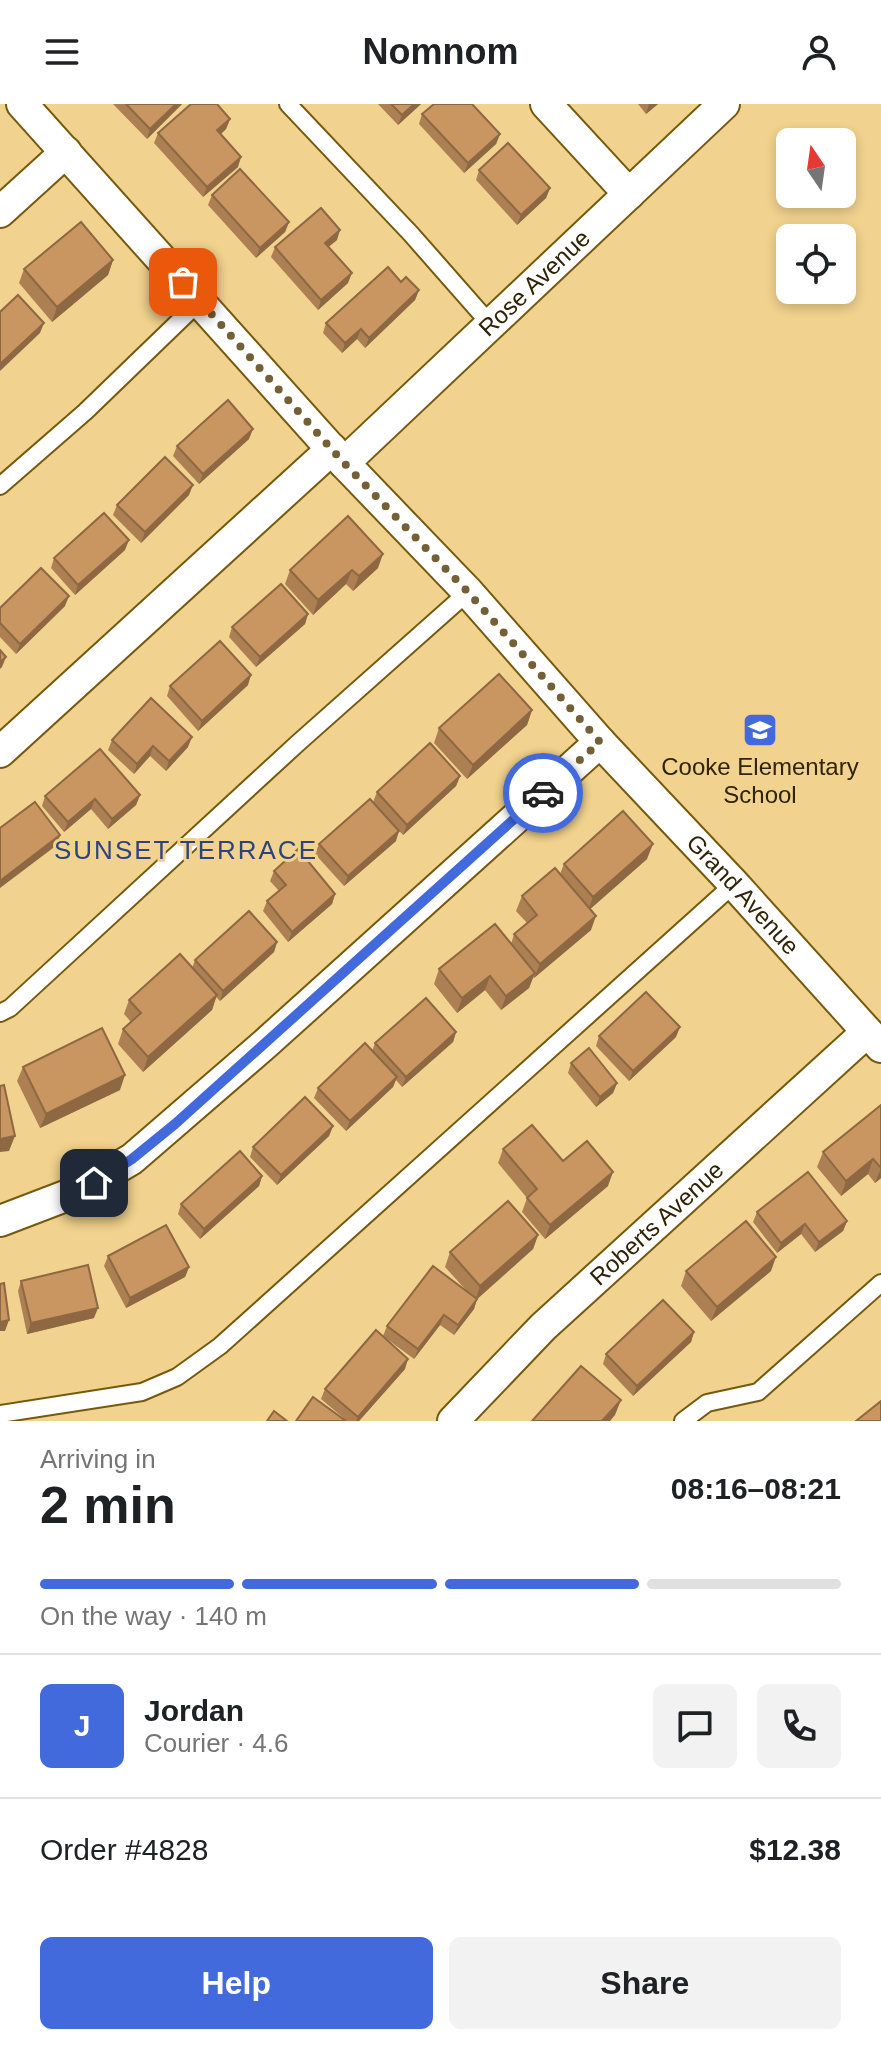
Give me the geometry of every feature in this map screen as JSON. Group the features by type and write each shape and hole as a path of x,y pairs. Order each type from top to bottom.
{"street":[{"name":"Grand Avenue","path":"22,104 338,456 468,592 600,742 734,884 874,1040"},
{"path":"546,104 629,194"},
{"name":"Rose Avenue","path":"0,752 491,325 724,104"},
{"path":"0,212 66,152"},
{"path":"0,1221 76,1192 132,1159 265,1044 600,742"},
{"name":"Roberts Avenue","path":"453,1421 543,1327 874,1040"}],"lane":[{"path":"288,104 411,234 491,325"},
{"path":"0,486 85,412 200,301"},
{"path":"0,1013 29,991 298,743 468,592"},
{"path":"0,1414 142,1392 177,1377 220,1346 734,884"},
{"path":"683,1421 707,1403 758,1392 881,1283"}],"building":[{"path":"126,104 176,104 150,129"},
{"path":"191,104 217,104 230,119 217,130 241,157 207,187 158,133"},
{"path":"391,104 414,104 402,115"},
{"path":"434,104 472,104 500,134 468,163 422,114"},
{"path":"508,143 550,188 521,215 479,170"},
{"path":"240,169 289,222 260,248 212,195"},
{"path":"321,208 340,230 325,243 352,273 321,300 275,247"},
{"path":"81,222 113,260 57,307 24,269"},
{"path":"388,267 401,282 406,277 419,290 369,338 361,329 345,343 326,323"},
{"path":"18,295 44,323 0,364 0,312"},
{"path":"228,400 253,429 203,474 177,446"},
{"path":"165,457 193,485 145,532 117,505"},
{"path":"104,513 129,540 78,585 54,558"},
{"path":"348,516 383,554 359,576 352,570 318,600 290,570"},
{"path":"41,568 69,596 20,644 0,623 0,608"},
{"path":"281,584 308,614 260,657 232,627"},
{"path":"220,641 251,675 202,721 170,686"},
{"path":"499,674 532,710 473,765 439,728"},
{"path":"151,698 192,737 169,761 153,746 137,764 112,740"},
{"path":"430,743 460,776 407,825 377,792"},
{"path":"100,749 140,795 112,819 95,799 68,822 45,796"},
{"path":"370,799 399,831 348,876 319,844"},
{"path":"35,802 60,835 0,881 0,828"},
{"path":"623,811 653,844 593,897 564,864"},
{"path":"298,849 335,894 292,932 267,901 286,885 274,871"},
{"path":"555,868 596,916 540,964 514,934 537,915 522,896"},
{"path":"249,911 277,942 223,991 195,960"},
{"path":"495,924 535,973 506,996 490,976 462,998 439,969"},
{"path":"180,954 217,995 148,1057 123,1029 141,1013 129,1000"},
{"path":"646,992 680,1027 633,1071 599,1036"},
{"path":"426,998 456,1032 406,1077 375,1043"},
{"path":"102,1028 125,1075 46,1114 23,1067"},
{"path":"365,1043 397,1077 350,1121 318,1088"},
{"path":"589,1048 617,1083 600,1097 571,1063"},
{"path":"4,1085 15,1136 0,1139 0,1086"},
{"path":"305,1097 333,1126 281,1175 253,1147"},
{"path":"881,1105 881,1168 873,1159 846,1181 823,1152"},
{"path":"532,1125 563,1161 587,1141 613,1172 550,1225 527,1198 537,1189 503,1149"},
{"path":"240,1151 262,1176 204,1229 181,1204"},
{"path":"808,1172 847,1221 819,1242 805,1224 781,1243 757,1212"},
{"path":"508,1201 538,1235 480,1286 450,1252"},
{"path":"746,1221 776,1257 717,1307 686,1271"},
{"path":"166,1225 189,1267 130,1298 108,1256"},
{"path":"88,1265 98,1308 31,1323 21,1281"},
{"path":"433,1266 477,1299 458,1325 444,1315 418,1349 387,1326"},
{"path":"4,1283 9,1320 0,1322 0,1284"},
{"path":"663,1300 694,1332 637,1386 606,1354"},
{"path":"376,1330 408,1359 358,1417 325,1389"},
{"path":"581,1366 621,1400 602,1421 532,1421"},
{"path":"313,1397 346,1421 296,1421"},
{"path":"881,1401 881,1421 856,1421"},
{"path":"274,1411 287,1421 267,1421"}],"way so far":[{"path":"183,282 344,463 468,592 600,742 543,793"}],"place":[{"name":"Cooke Elementary School","path":"760,730"}],"district":[{"name":"SUNSET TERRACE","path":"186,850"}],"route":[{"path":"94,1183 132,1159 175,1124 543,793"}]}
